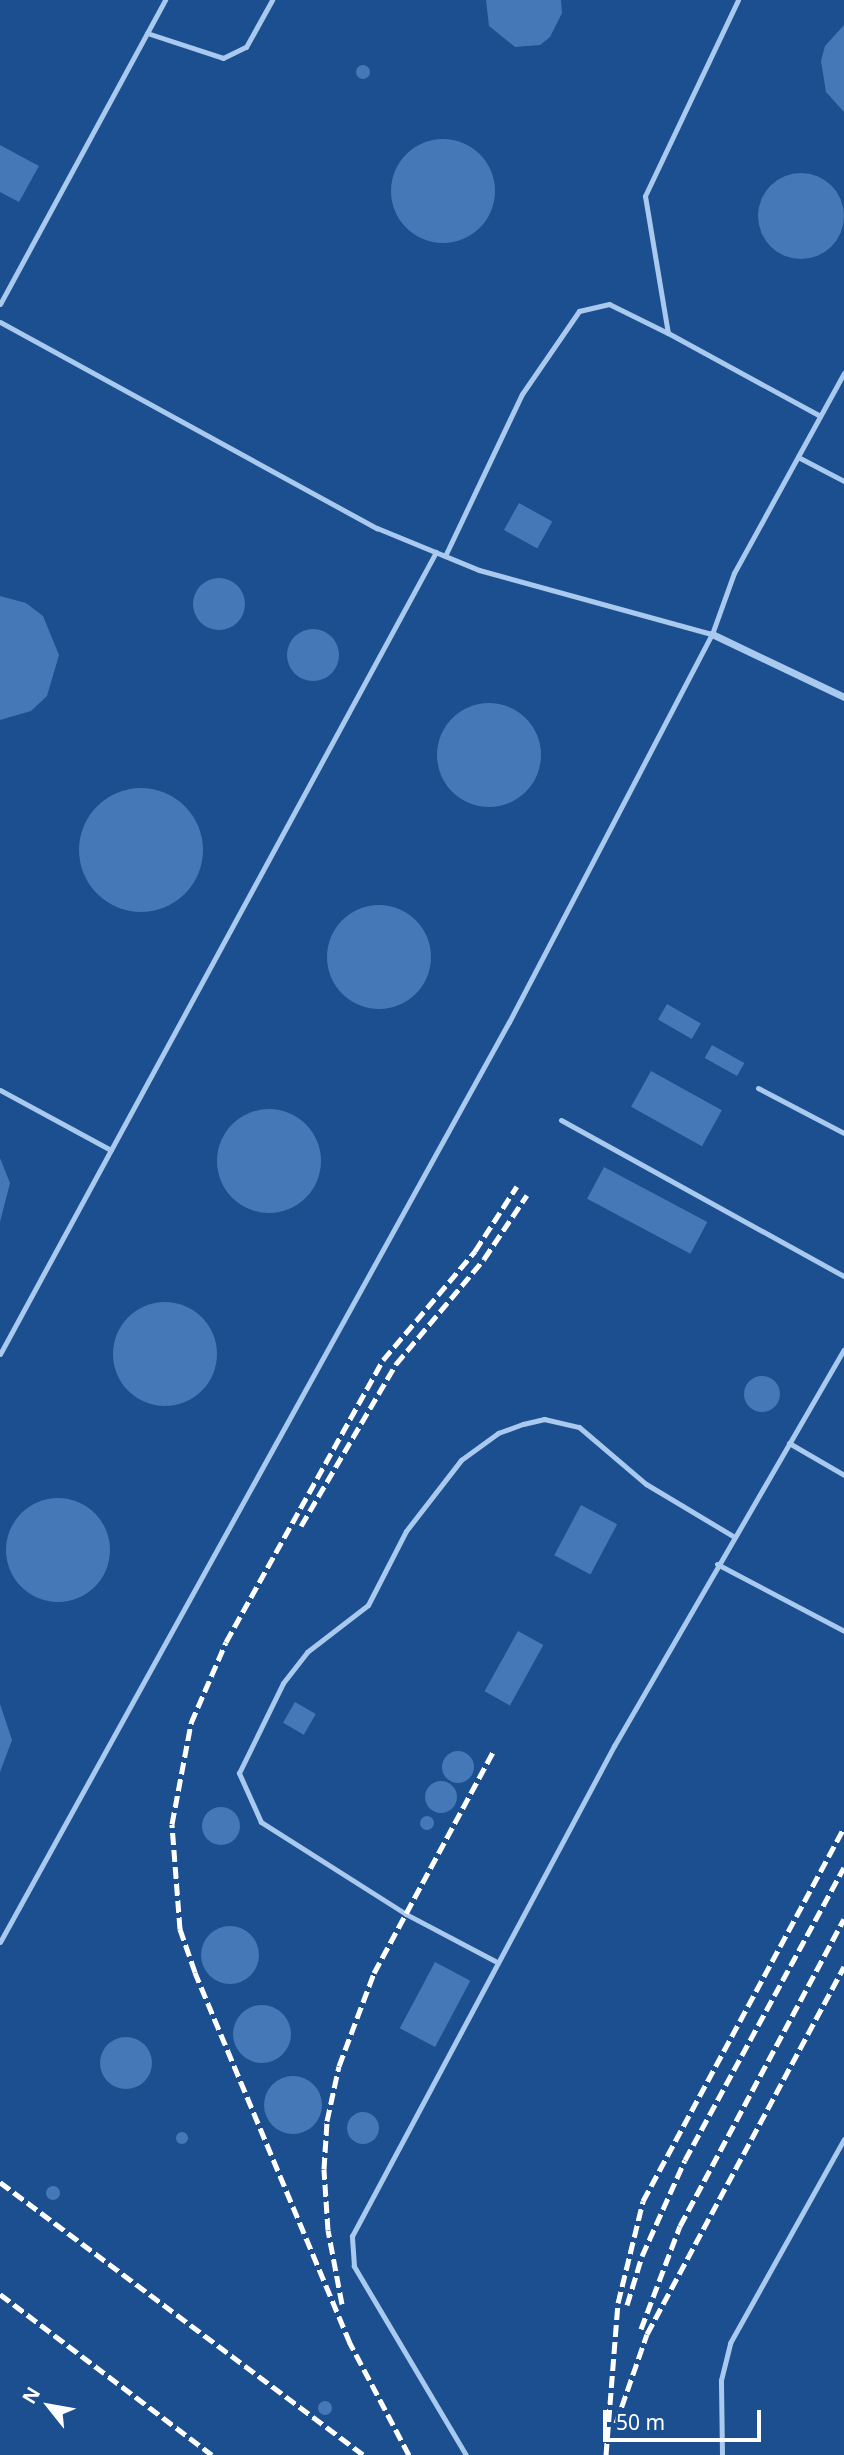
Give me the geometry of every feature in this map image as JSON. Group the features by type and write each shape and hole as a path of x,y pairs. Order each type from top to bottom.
{"street":[{"path":"712,634 844,697"}],"lane":[{"path":"0,304 165,0"},
{"path":"147,33 223,58 246,47 272,0"},
{"path":"668,333 645,196 737,0"},
{"path":"445,556 522,394 579,311 609,304 820,415"},
{"path":"0,322 377,528 445,556 712,634"},
{"path":"0,1942 509,1022 712,634 734,573 844,373"},
{"path":"798,457 844,481"},
{"path":"0,1354 436,552"},
{"path":"758,1088 844,1133"},
{"path":"0,1090 111,1150"},
{"path":"561,1120 844,1276"},
{"path":"466,2455 354,2266 350,2248 495,1961 717,1564 844,1350"},
{"path":"495,1961 406,1914 261,1822 239,1773 283,1683 307,1652 368,1605 406,1531 461,1460 498,1433 523,1424 544,1419 579,1427 646,1485 733,1536"},
{"path":"789,1443 844,1475"},
{"path":"717,1564 844,1630"},
{"path":"722,2455 721,2380 730,2343 844,2139"}],"building":[{"path":"486,0 561,0 562,13 550,37 540,45 515,47 489,26"},
{"path":"844,25 844,112 826,92 821,61 825,46"},
{"path":"360,65 366,65 370,72 366,79 360,79 356,75 356,69"},
{"path":"443,139 463,143 480,154 491,171 495,191 491,211 480,228 463,239 443,243 423,239 406,228 395,211 391,191 395,171 406,154 423,143"},
{"path":"0,145 39,166 19,202 0,192"},
{"path":"801,173 825,180 837,192 844,216 837,240 825,252 801,259 777,252 765,240 758,216 765,192 777,180"},
{"path":"519,503 552,521 537,549 504,530"},
{"path":"219,578 238,585 245,604 238,623 219,630 200,623 193,604 200,585"},
{"path":"0,596 26,603 43,616 59,655 47,696 31,711 0,720"},
{"path":"313,629 332,636 339,655 332,674 313,681 294,674 287,655 294,636"},
{"path":"489,703 509,707 526,718 537,735 541,755 537,775 526,792 509,803 489,807 469,803 452,792 441,775 437,755 441,735 452,718 469,707"},
{"path":"141,788 165,793 185,806 198,826 203,850 198,874 185,894 165,907 141,912 117,907 97,894 84,874 79,850 84,826 97,806 117,793"},
{"path":"379,905 399,909 416,920 427,937 431,957 427,977 416,994 399,1005 379,1009 359,1005 342,994 331,977 327,957 331,937 342,920 359,909"},
{"path":"667,1004 701,1024 692,1039 658,1020"},
{"path":"712,1045 744,1063 737,1076 705,1058"},
{"path":"651,1071 722,1110 702,1146 631,1107"},
{"path":"269,1109 289,1113 306,1124 317,1141 321,1161 317,1181 306,1198 289,1209 269,1213 249,1209 232,1198 221,1181 217,1161 221,1141 232,1124 249,1113"},
{"path":"0,1158 10,1183 0,1222"},
{"path":"604,1167 707,1222 690,1254 587,1199"},
{"path":"165,1302 185,1306 202,1317 213,1334 217,1354 213,1374 202,1391 185,1402 165,1406 145,1402 128,1391 117,1374 113,1354 117,1334 128,1317 145,1306"},
{"path":"762,1376 775,1381 780,1394 775,1407 762,1412 749,1407 744,1394 749,1381"},
{"path":"58,1498 78,1502 95,1513 106,1530 110,1550 106,1570 95,1587 78,1598 58,1602 38,1598 21,1587 10,1570 6,1550 10,1530 21,1513 38,1502"},
{"path":"581,1505 617,1524 590,1575 554,1555"},
{"path":"518,1631 543,1645 510,1705 485,1691"},
{"path":"295,1702 316,1714 304,1735 283,1723"},
{"path":"0,1704 12,1740 0,1772"},
{"path":"458,1751 469,1756 474,1767 469,1778 458,1783 447,1778 442,1767 447,1756"},
{"path":"441,1781 452,1786 457,1797 452,1808 441,1813 430,1808 425,1797 430,1786"},
{"path":"221,1807 235,1812 240,1826 235,1840 221,1845 207,1840 202,1826 207,1812"},
{"path":"424,1816 430,1816 434,1823 430,1830 424,1830 420,1826 420,1820"},
{"path":"224,1926 236,1926 251,1934 259,1949 259,1961 251,1976 236,1984 224,1984 209,1976 201,1961 201,1949 209,1934"},
{"path":"435,1962 470,1981 435,2047 400,2028"},
{"path":"256,2005 268,2005 283,2013 291,2028 291,2040 283,2055 268,2063 256,2063 241,2055 233,2040 233,2028 241,2013"},
{"path":"126,2037 145,2044 152,2063 145,2082 126,2089 107,2082 100,2063 107,2044"},
{"path":"293,2076 314,2084 322,2105 314,2126 293,2134 272,2126 264,2105 272,2084"},
{"path":"363,2112 374,2117 379,2128 374,2139 363,2144 352,2139 347,2128 352,2117"},
{"path":"177,2133 187,2133 187,2143 177,2143"},
{"path":"53,2186 58,2188 58,2198 53,2200 48,2198 46,2193 48,2188"},
{"path":"322,2401 328,2401 332,2408 328,2415 322,2415 318,2411 318,2405"}],"railway":[{"path":"409,2455 350,2343 195,1972 180,1929 172,1824 191,1723 226,1642 383,1360 475,1251 517,1186"},
{"path":"301,1526 396,1364 484,1259 527,1195"},
{"path":"342,2304 328,2230 324,2169 327,2121 339,2066 374,1973 493,1752"},
{"path":"606,2455 618,2303 643,2201 844,1828"},
{"path":"627,2305 642,2256 685,2160 844,1867"},
{"path":"641,2329 680,2226 844,1919"},
{"path":"616,2423 647,2334 844,1967"},
{"path":"0,2182 363,2455"},
{"path":"0,2294 212,2455"}]}
